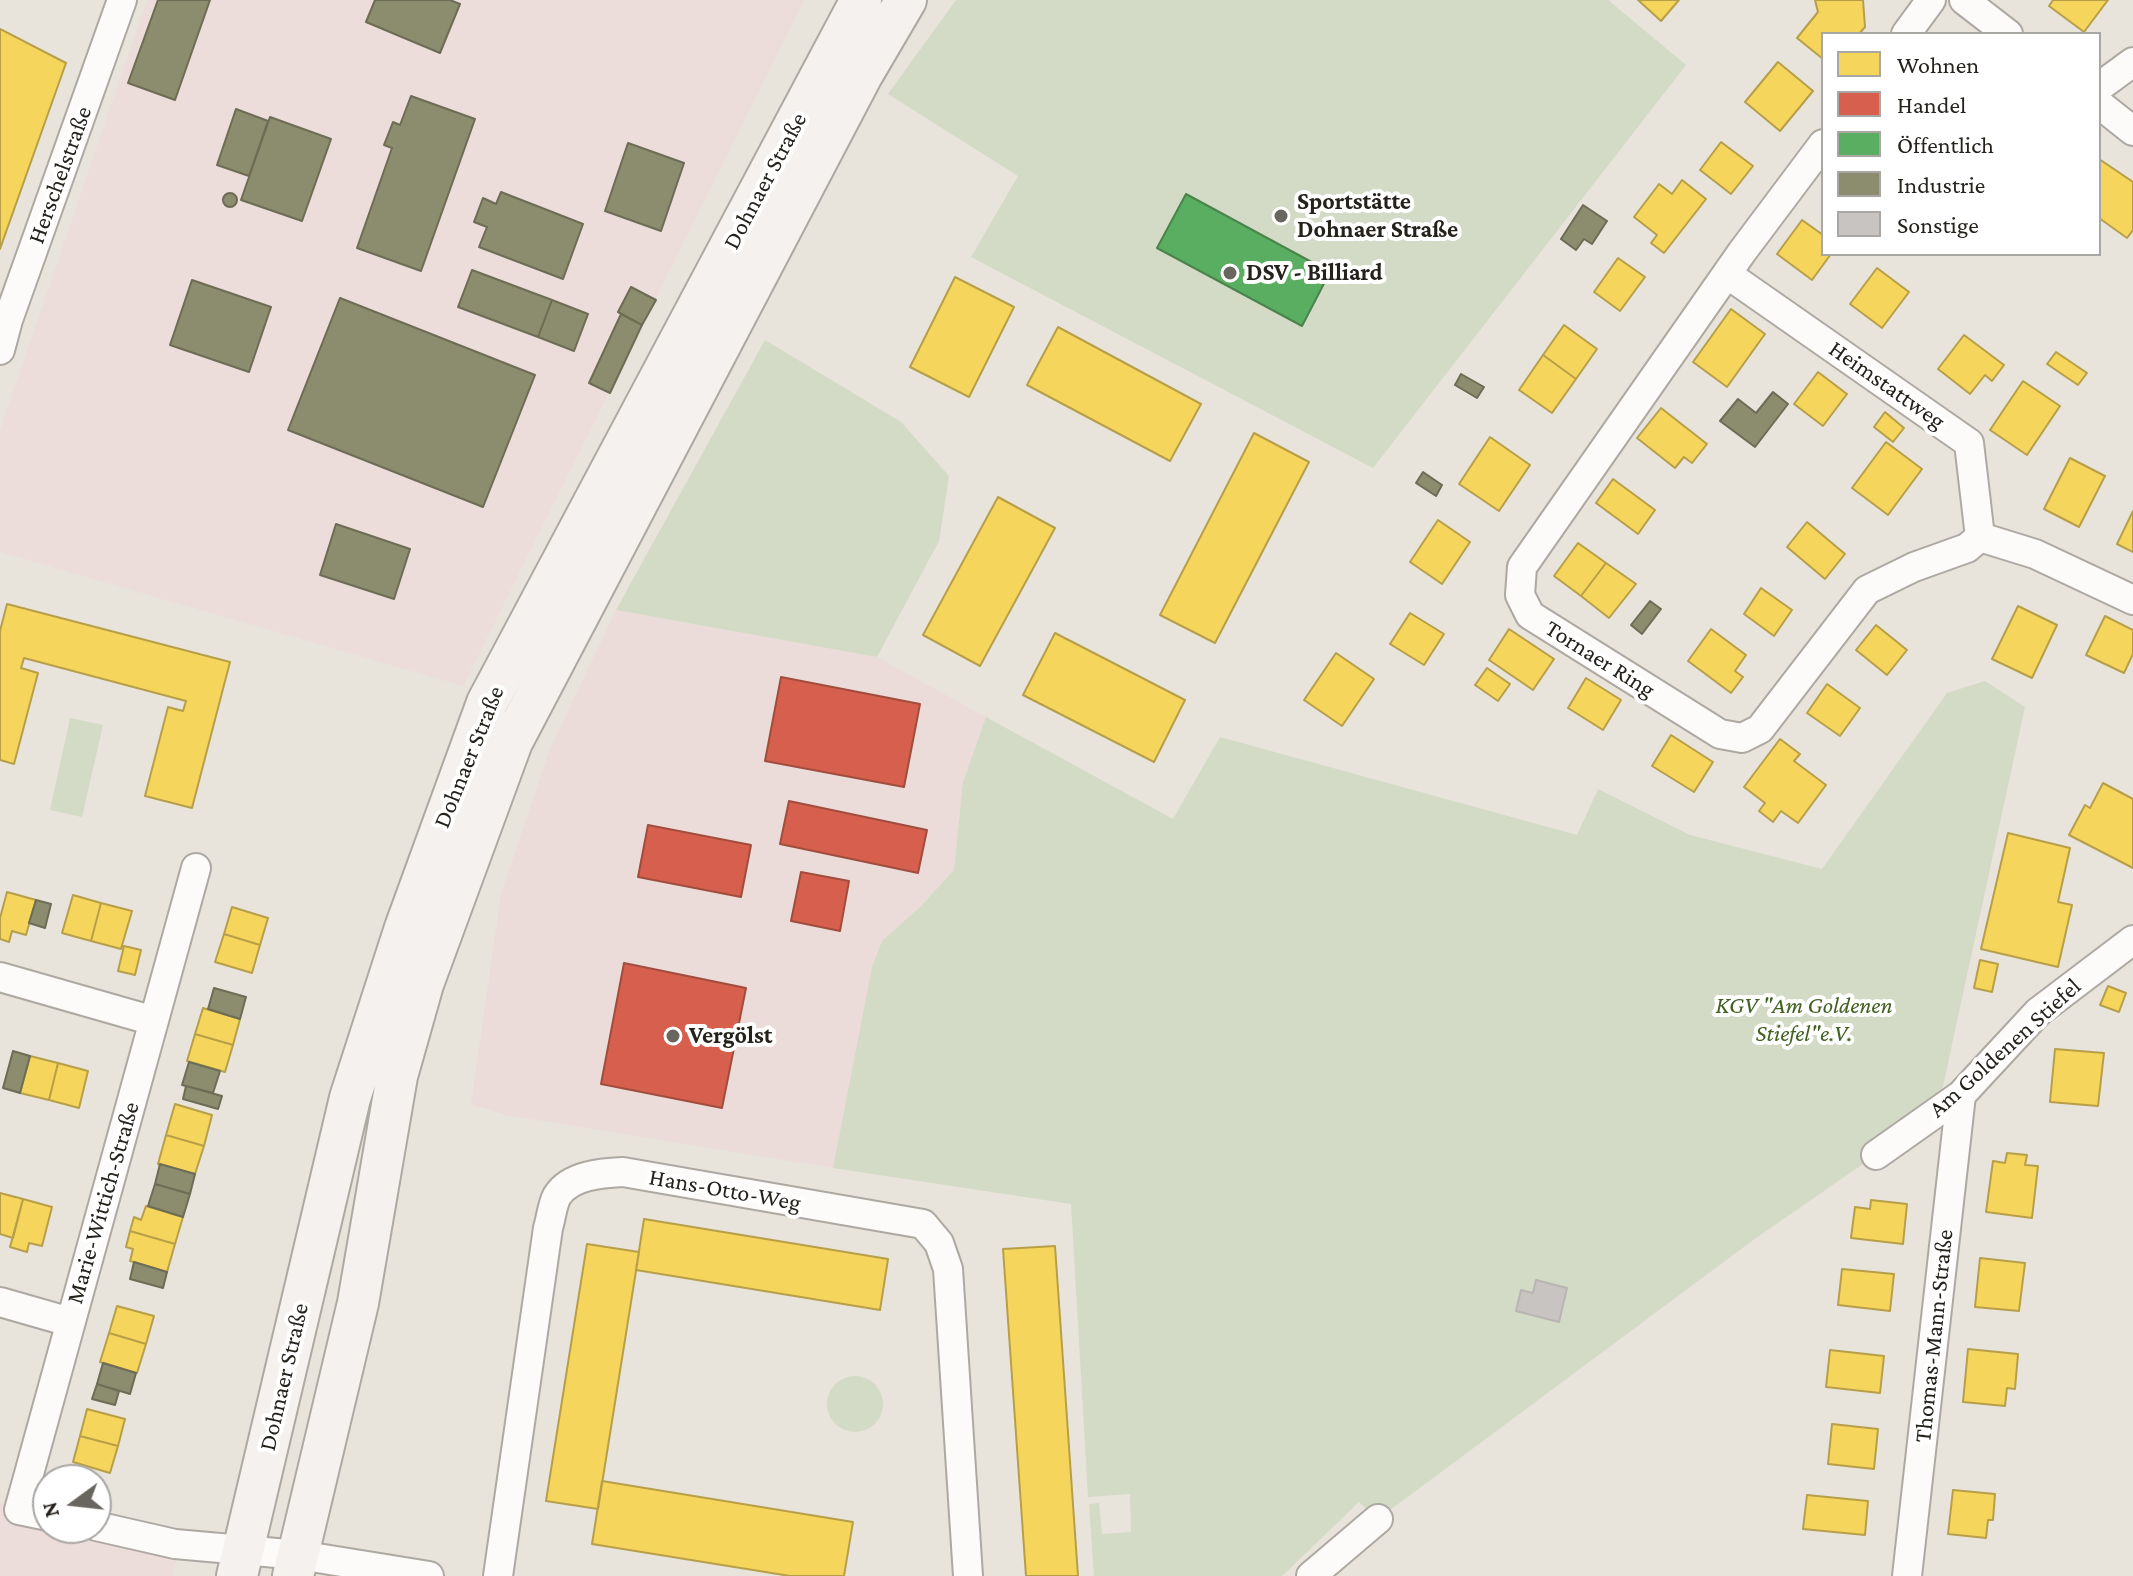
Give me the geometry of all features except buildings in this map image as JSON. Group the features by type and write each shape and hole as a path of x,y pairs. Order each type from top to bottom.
{"main road":[{"name":"Dohnaer Straße","path":"240,1563 350,1098 405,928 487,703 861,0"},
{"name":"Dohnaer Straße","path":"296,1565 358,1303 397,1076 423,984 512,742 854,88 906,0"}],"street":[{"name":"Herschelstraße","path":"0,350 122,0"},
{"path":"1907,32 1931,0"},
{"path":"1964,0 2005,32"},
{"path":"2101,86 2133,62"},
{"path":"2101,106 2133,131"},
{"name":"Tornaer Ring","path":"1821,147 1727,274 1522,567 1520,595 1530,615 1720,734 1742,738 1760,729 1867,590 1914,567 1967,548 1980,537"},
{"name":"Heimstattweg","path":"1727,274 1969,443 1980,537"},
{"path":"1980,537 2035,554 2133,600"},
{"name":"Marie-Wittich-Straße","path":"32,1513 19,1510 196,868"},
{"name":"Am Goldenen Stiefel","path":"1876,1155 1961,1095 2038,1012 2133,940"},
{"path":"0,977 154,1021"},
{"name":"Thomas-Mann-Straße","path":"1907,1576 1961,1095"},
{"name":"Hans-Otto-Weg","path":"498,1576 548,1228 557,1196 575,1181 599,1173 623,1172 923,1224 939,1243 948,1269 968,1576"},
{"path":"0,1302 70,1322"},
{"path":"1311,1576 1378,1519"},
{"path":"112,1530 240,1563 429,1576"}],"shaded area":[{"path":"147,0 804,0 463,686 0,552 0,430"},
{"path":"616,610 877,657 986,717 963,782 954,870 920,907 882,941 872,967 833,1168 505,1115 471,1104 501,894 550,748"},
{"path":"0,1502 32,1511 32,1544 112,1544 112,1532 179,1550 172,1576 0,1576"}],"green space":[{"name":"Sportstätte Dohnaer Straße","path":"956,0 1608,0 1686,65 1373,468 971,257 1018,176 888,94"},
{"path":"765,340 901,422 949,476 939,541 877,657 616,610"},
{"name":"KGV \"Am Goldenen Stiefel\"e.V.","path":"1985,681 2025,707 1940,1100 1876,1155 1756,1238 1378,1519 1359,1502 1282,1576 1094,1576 1089,1504 1099,1503 1102,1534 1131,1532 1130,1494 1088,1497 1071,1204 833,1168 872,967 882,941 920,907 954,870 963,782 986,717 1173,819 1220,737 1577,835 1598,789 1690,835 1822,869 1947,693"},
{"path":"70,718 103,725 82,817 50,810"},
{"path":"855,1376 875,1384 883,1404 875,1424 855,1432 835,1424 827,1404 835,1384"}],"place":[{"name":"Sportstätte Dohnaer Straße","path":"1281,216"},
{"name":"DSV - Billiard","path":"1230,273"},
{"name":"Vergölst","path":"673,1036"}]}
